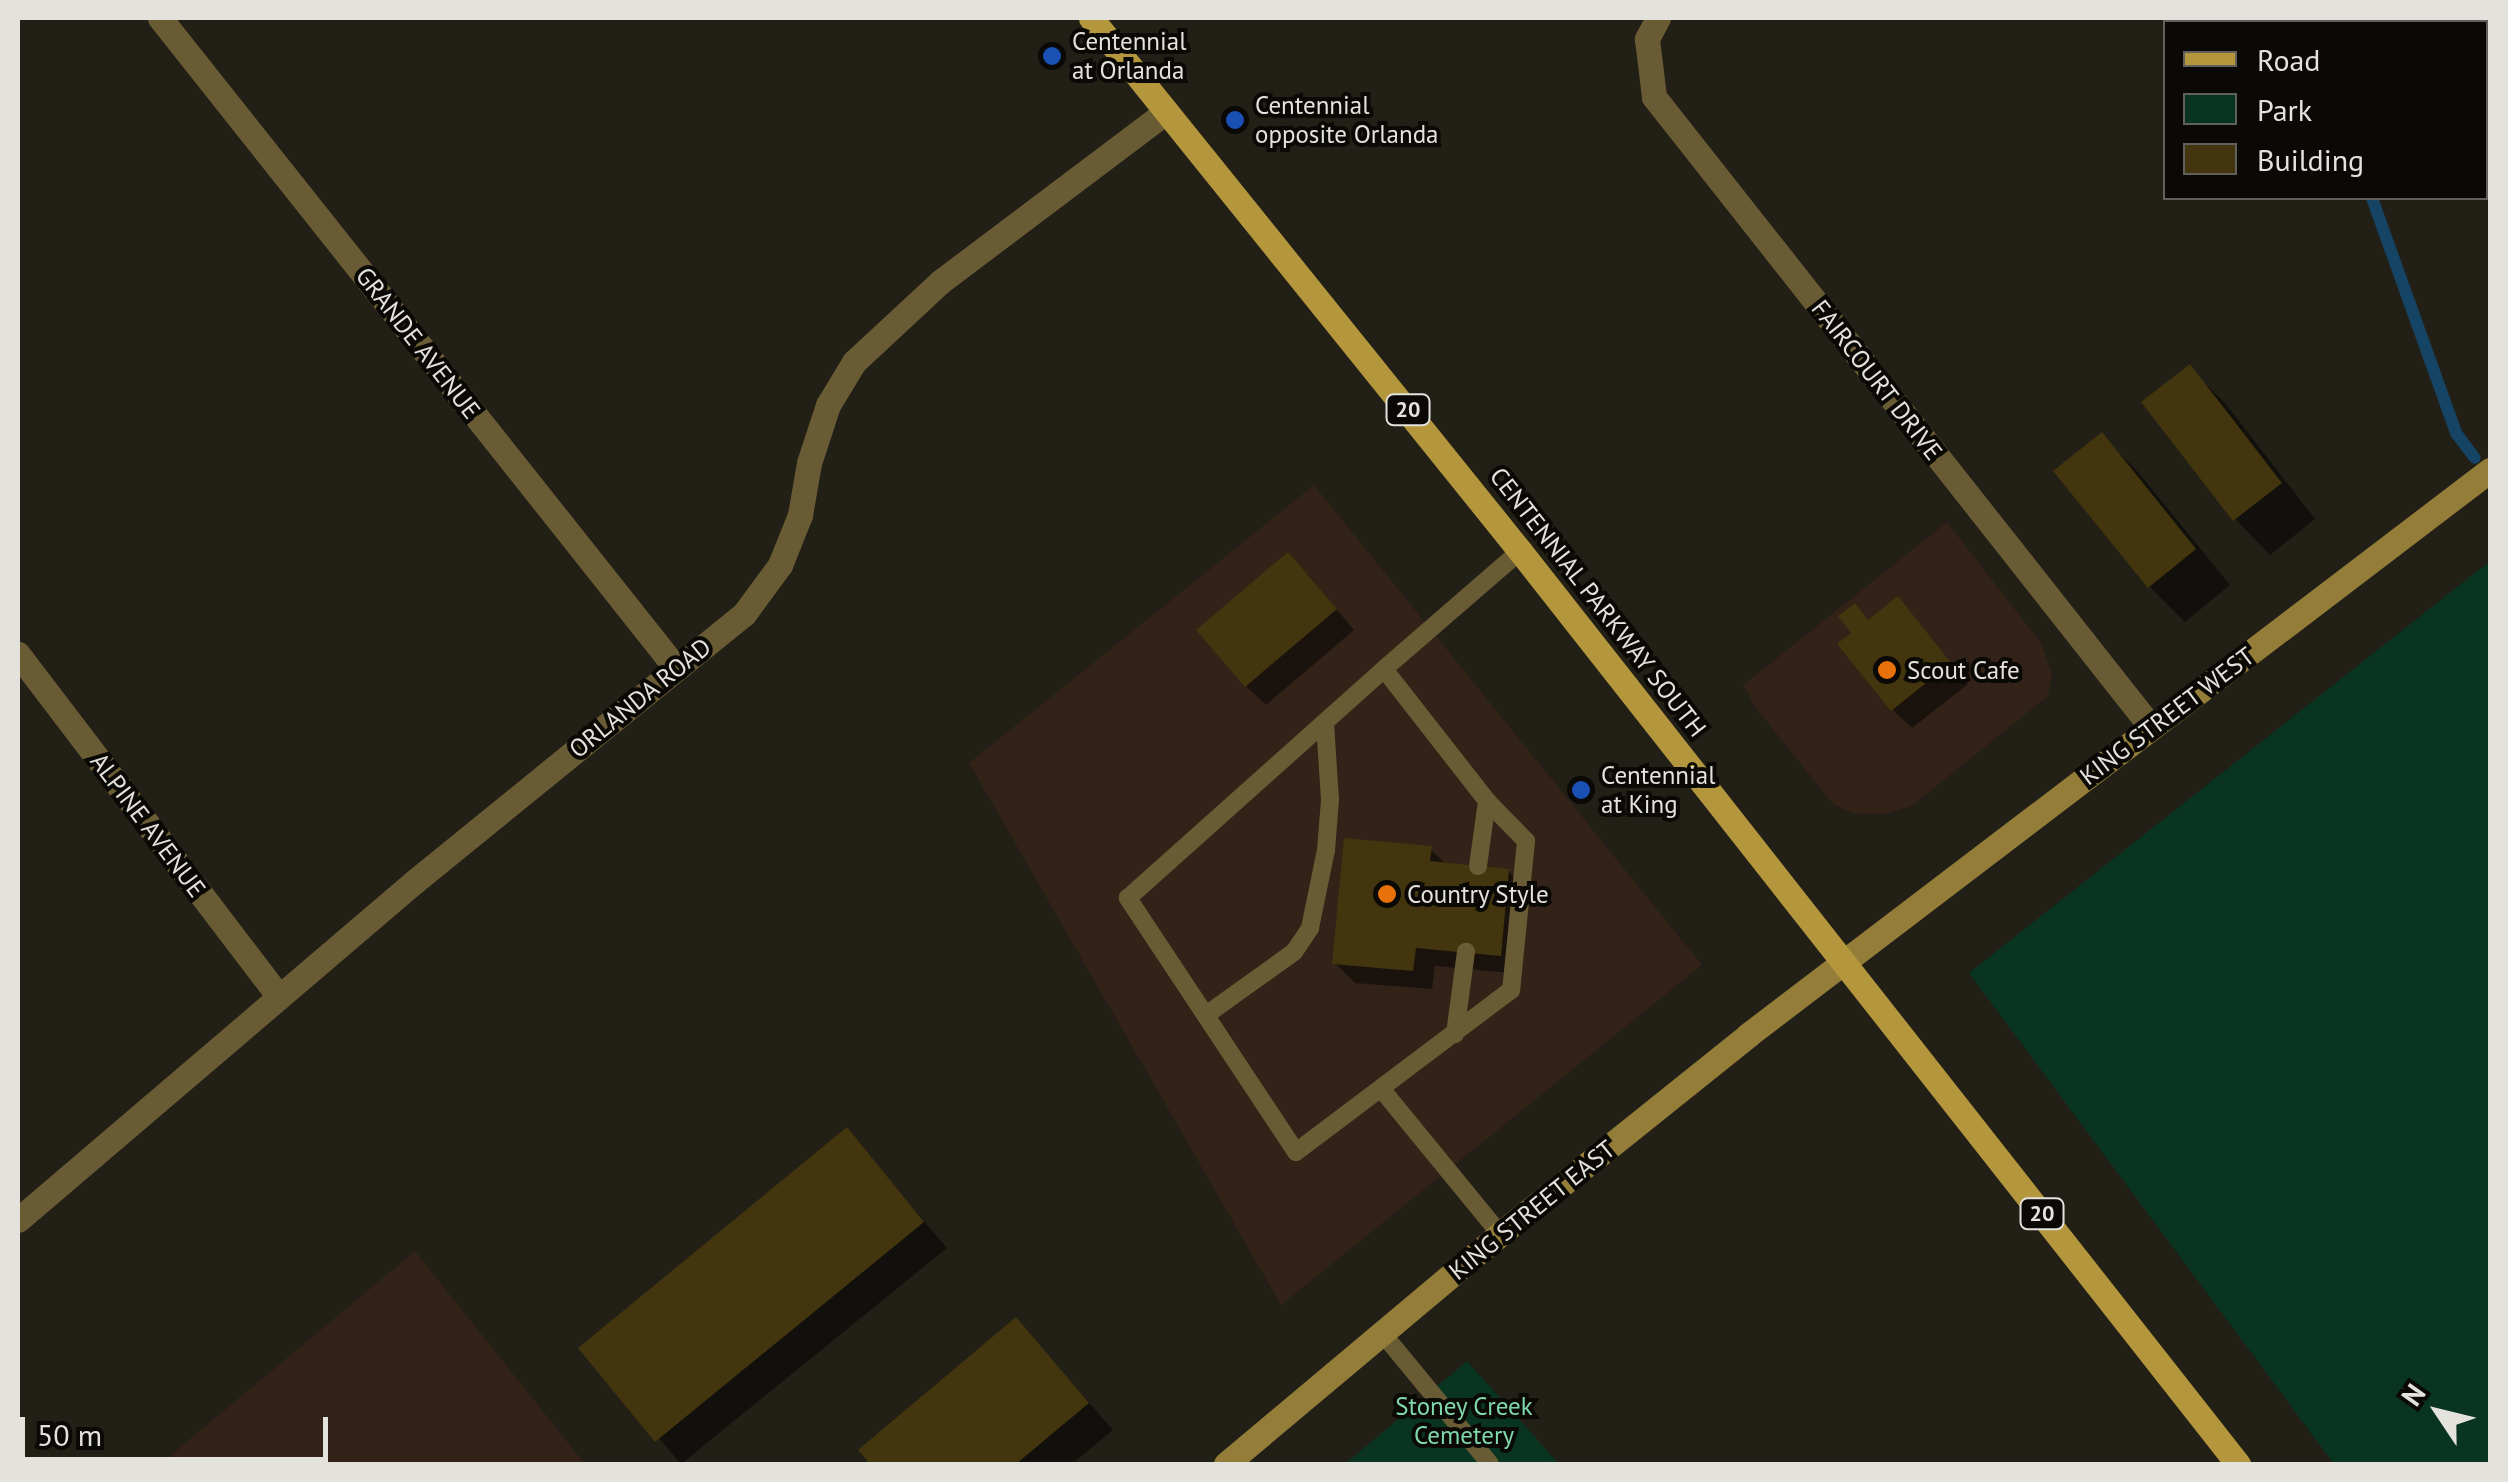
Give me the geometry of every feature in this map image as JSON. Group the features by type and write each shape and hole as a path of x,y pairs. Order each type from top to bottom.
{"main road":[{"name":"CENTENNIAL PARKWAY SOUTH","path":"1090,18 1520,550 2238,1464"},
{"name":"KING STREET WEST","path":"1844,963 2490,470"},
{"name":"KING STREET EAST","path":"1226,1464 1500,1234 1844,963"}],"street":[{"name":"GRANDE AVENUE","path":"160,18 676,668"},
{"name":"FAIRCOURT DRIVE","path":"1658,18 1647,40 1654,96 2151,727"},
{"name":"ORLANDA ROAD","path":"18,1220 278,997 744,614 780,566 800,515 810,463 828,405 875,338 940,282 1166,112"},
{"name":"ALPINE AVENUE","path":"18,654 278,997"}],"lane":[{"path":"1384,670 1487,801 1526,841 1511,990 1383,1091 1296,1152 1128,898 1325,722 1520,550"},
{"path":"1206,1015 1294,952 1310,928 1326,850 1325,722"},
{"path":"1478,866 1487,801"},
{"path":"1455,1034 1466,952"},
{"path":"1383,1091 1500,1234"},
{"path":"1383,1334 1490,1464"}],"shaded area":[{"path":"1314,485 1702,965 1281,1305 969,763"},
{"path":"1947,522 2041,643 2052,673 2048,696 1912,806 1886,814 1853,813 1833,804 1756,708 1743,685"},
{"path":"415,1251 585,1464 160,1464"}],"green space":[{"path":"2490,561 2490,1464 2334,1464 1969,973"},
{"name":"Stoney Creek Cemetery","path":"1467,1361 1559,1464 1345,1464"}],"building":[{"path":"2190,364 2282,483 2233,521 2141,402"},
{"path":"2102,432 2196,549 2148,588 2053,471"},
{"path":"1288,552 1337,609 1245,687 1196,630"},
{"path":"1898,596 1951,663 1891,711 1837,644 1851,633 1838,616 1855,603 1868,620"},
{"path":"1344,838 1432,846 1430,861 1509,869 1501,956 1416,948 1413,971 1332,964"},
{"path":"847,1127 924,1222 655,1442 578,1348"},
{"path":"1016,1317 1089,1403 1016,1464 870,1464 858,1450"}],"waterway":[{"path":"2373,200 2456,433 2475,458"}],"place":[{"name":"Centennial at Orlanda","path":"1052,56"},
{"name":"Centennial opposite Orlanda","path":"1235,120"},
{"name":"Scout Cafe","path":"1887,670"},
{"name":"Centennial at King","path":"1581,790"},
{"name":"Country Style","path":"1387,894"}]}
